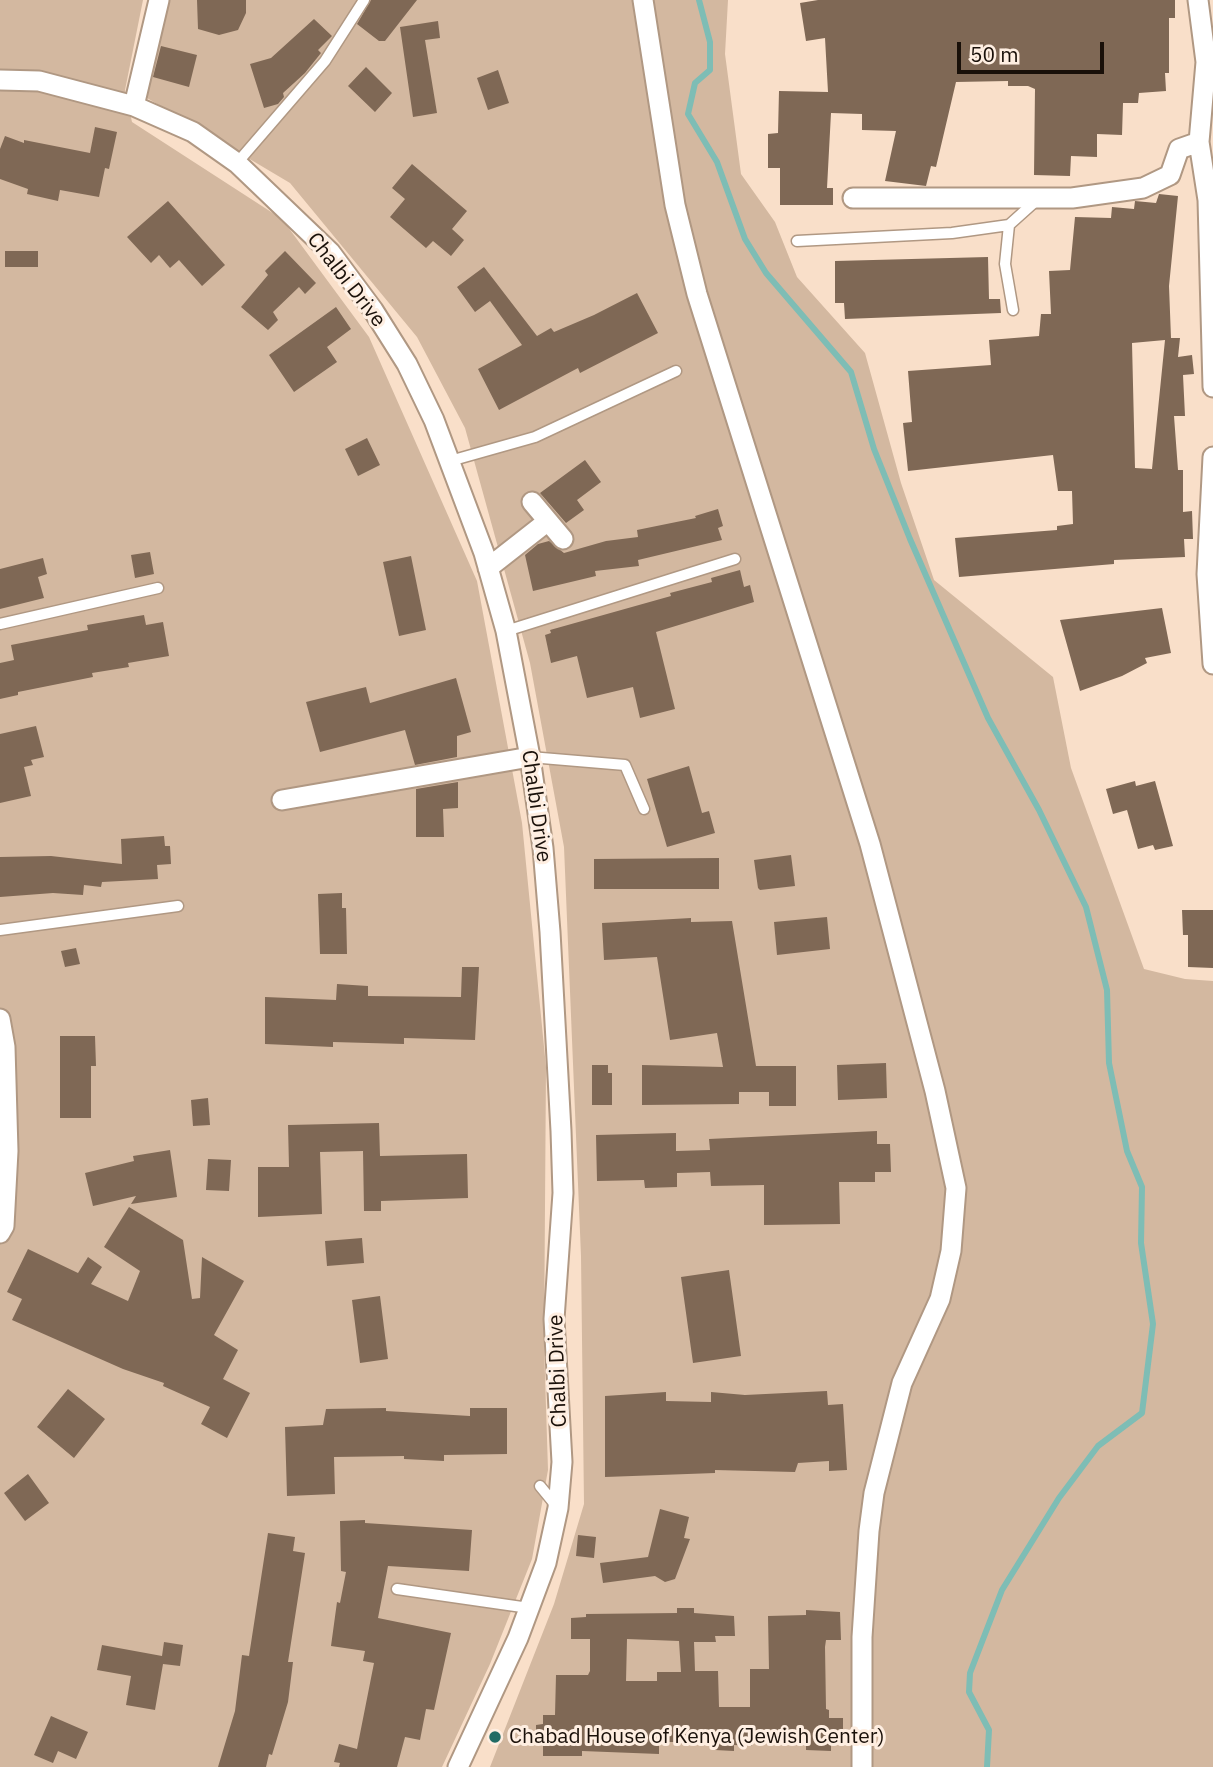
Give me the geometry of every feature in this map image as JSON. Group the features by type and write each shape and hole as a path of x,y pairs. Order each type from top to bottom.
{"street":[{"path":"134,106 159,0"},
{"path":"643,0 675,205 697,294 870,844 935,1091 956,1188 951,1251 940,1300 902,1383 874,1493 862,1637 862,1767"},
{"path":"1198,0 1206,62 1199,142 1210,200 1213,387"},
{"name":"Chalbi Drive","path":"0,80 39,81 134,106 193,132 237,163 330,252 373,310 407,364 450,461 488,568 506,631 530,757 543,848 561,1093 563,1193 554,1319 562,1462 558,1508 546,1563 529,1608 458,1767"},
{"path":"852,198 1072,198 1143,188 1170,175 1179,149 1199,142"},
{"path":"1213,457 1207,574 1213,664"},
{"path":"532,502 563,539"},
{"path":"488,568 548,521"},
{"path":"282,800 530,757"},
{"path":"0,1018 5,1047 8,1152 4,1226 0,1233"}],"lane":[{"path":"237,163 326,61 364,0"},
{"path":"797,241 952,233 1009,225 1038,199"},
{"path":"1009,225 1005,264 1013,310"},
{"path":"450,461 535,436 676,371"},
{"path":"506,631 735,559"},
{"path":"0,624 158,588"},
{"path":"530,757 625,765 644,809"},
{"path":"0,930 177,906"},
{"path":"540,1486 558,1508"},
{"path":"397,1589 529,1608"}],"shaded area":[{"path":"0,0 143,0 125,90 132,122 282,219 369,337 477,581 522,823 546,1067 544,1344 548,1470 532,1559 490,1664 442,1767 0,1767"},
{"path":"167,0 728,0 725,54 741,174 775,222 797,277 865,353 901,483 934,580 1053,677 1071,768 1144,969 1185,979 1213,981 1213,1767 490,1767 554,1604 584,1504 581,1256 564,847 530,663 465,428 417,337 290,183 147,98"}],"building":[{"path":"197,0 246,0 246,13 238,30 219,35 198,29"},
{"path":"371,0 417,0 385,41 379,41 357,24"},
{"path":"818,0 1175,0 1175,18 1169,18 1169,73 1165,73 1166,91 1139,93 1138,103 1123,103 1122,135 1097,134 1097,157 1071,156 1070,176 1034,175 1035,89 1028,86 1008,86 1008,81 956,82 936,167 931,166 926,186 885,181 896,131 862,130 862,114 831,113 827,188 833,188 833,205 780,205 780,168 768,168 768,134 778,133 779,91 828,92 825,38 806,41 800,3"},
{"path":"314,19 332,36 318,50 321,53 305,73 283,93 284,97 278,104 264,108 250,64 271,58"},
{"path":"438,21 440,38 425,40 437,113 413,117 400,27"},
{"path":"161,46 197,55 189,87 153,77"},
{"path":"366,67 392,93 375,112 348,86"},
{"path":"498,70 509,103 488,110 477,78"},
{"path":"95,127 117,132 109,169 105,168 99,197 60,190 58,201 27,194 28,189 0,179 0,149 5,136 24,143 24,140 90,153"},
{"path":"412,164 467,211 452,229 464,240 451,256 433,241 426,248 390,217 405,199 392,188"},
{"path":"1159,194 1178,196 1169,286 1171,338 1180,338 1178,357 1192,355 1194,374 1183,375 1185,416 1174,416 1178,470 1183,470 1183,512 1192,511 1193,539 1184,539 1185,557 1114,560 1114,564 959,577 955,538 1057,530 1057,526 1073,524 1072,491 1058,491 1053,455 908,471 903,423 912,422 908,371 991,365 989,340 1039,336 1041,314 1051,314 1049,271 1070,270 1075,217 1111,218 1112,207 1134,209 1135,201 1156,203","holes":["1165,340 1152,469 1135,468 1132,343"]},
{"path":"168,201 225,265 202,286 179,260 170,268 159,255 151,263 127,237"},
{"path":"5,251 38,251 38,267 5,267"},
{"path":"285,251 316,283 305,294 299,287 273,312 278,320 268,330 241,307 268,275 265,271"},
{"path":"988,257 989,299 1000,299 1001,313 845,319 844,303 835,303 835,261"},
{"path":"484,267 537,336 551,328 554,332 594,315 637,293 658,333 580,373 578,368 499,410 478,369 522,345 490,301 475,312 457,287"},
{"path":"336,307 351,329 327,347 337,362 294,392 269,355"},
{"path":"367,438 380,465 358,476 345,449"},
{"path":"585,460 601,482 577,500 584,510 566,523 540,493"},
{"path":"718,509 723,526 718,528 722,540 638,560 639,566 595,571 596,576 533,591 525,555 538,544 549,541 564,553 606,541 638,537 637,530 696,518 695,516"},
{"path":"150,552 154,574 135,578 131,555"},
{"path":"411,556 426,630 399,636 383,562"},
{"path":"43,558 47,574 38,577 44,598 0,609 0,569"},
{"path":"740,570 744,587 750,585 754,602 656,632 675,709 640,718 633,687 587,698 577,656 551,663 545,635 551,633 550,630 671,596 670,593 712,582 711,578"},
{"path":"1162,608 1171,653 1145,658 1147,663 1122,676 1080,691 1060,620"},
{"path":"144,615 146,625 163,622 169,656 128,663 129,667 92,673 93,677 18,692 18,695 0,699 0,663 14,660 11,645 88,630 87,625"},
{"path":"456,678 471,732 457,736 457,757 415,765 405,730 320,752 306,702 366,687 370,703"},
{"path":"36,726 44,757 31,760 33,765 24,767 31,796 0,803 0,734"},
{"path":"689,766 702,813 709,811 715,833 667,847 647,779"},
{"path":"1135,781 1136,786 1155,781 1173,846 1155,850 1153,845 1138,849 1127,810 1113,814 1106,789"},
{"path":"458,782 458,808 443,809 444,837 416,837 416,789"},
{"path":"164,836 165,846 170,846 171,864 157,865 158,879 102,882 101,887 84,885 83,895 53,893 0,897 0,857 51,856 122,864 121,839"},
{"path":"791,855 795,886 760,890 754,860"},
{"path":"719,858 719,889 594,889 594,859"},
{"path":"342,893 342,908 346,908 347,954 320,954 318,894"},
{"path":"1182,910 1213,910 1213,968 1188,967 1188,935 1183,935"},
{"path":"827,917 830,949 777,955 774,922"},
{"path":"691,918 691,922 732,921 756,1066 796,1066 796,1106 769,1106 769,1092 739,1092 739,1104 642,1105 642,1065 723,1067 717,1033 670,1040 657,957 604,960 602,923"},
{"path":"76,948 80,964 65,967 61,951"},
{"path":"462,967 479,967 475,1040 404,1038 404,1044 333,1042 333,1047 265,1044 265,997 336,1000 337,984 368,986 368,996 461,997"},
{"path":"60,1036 95,1036 96,1066 91,1066 91,1118 60,1118"},
{"path":"886,1063 887,1098 838,1100 837,1065"},
{"path":"592,1065 608,1065 608,1073 612,1073 612,1105 592,1105"},
{"path":"208,1098 210,1125 193,1126 191,1100"},
{"path":"379,1123 380,1156 467,1154 468,1198 381,1201 381,1211 364,1211 363,1151 320,1152 322,1214 258,1217 258,1167 289,1167 288,1125"},
{"path":"877,1131 877,1144 890,1144 891,1172 875,1172 875,1182 839,1182 840,1224 764,1225 764,1185 711,1186 710,1172 677,1173 677,1187 645,1188 644,1180 597,1181 596,1135 676,1133 676,1151 710,1150 709,1139"},
{"path":"170,1150 177,1197 131,1204 136,1196 93,1206 85,1173 134,1161 133,1156"},
{"path":"208,1159 231,1160 229,1191 206,1190"},
{"path":"129,1207 183,1240 192,1299 200,1298 202,1257 244,1281 214,1335 238,1350 223,1379 250,1393 227,1438 201,1424 210,1407 163,1386 164,1383 123,1369 12,1320 22,1299 7,1292 28,1249 78,1273 88,1257 102,1267 91,1284 128,1301 140,1271 104,1247"},
{"path":"362,1238 364,1263 327,1266 325,1241"},
{"path":"729,1270 741,1356 693,1363 681,1277"},
{"path":"380,1296 388,1359 360,1363 352,1300"},
{"path":"68,1389 105,1419 74,1458 37,1427"},
{"path":"827,1391 828,1405 843,1404 847,1470 829,1471 829,1461 798,1463 795,1472 715,1470 715,1473 605,1477 605,1396 666,1392 666,1401 711,1402 711,1392 745,1395"},
{"path":"386,1408 386,1411 470,1416 470,1408 507,1408 507,1454 444,1455 444,1461 404,1459 404,1456 334,1457 335,1494 287,1496 285,1427 323,1425 326,1409"},
{"path":"28,1474 49,1503 25,1521 4,1493"},
{"path":"660,1509 689,1517 684,1538 690,1539 675,1579 665,1582 655,1576 603,1583 600,1563 648,1557"},
{"path":"365,1520 365,1523 472,1530 469,1571 388,1566 378,1618 451,1633 434,1710 426,1709 420,1740 405,1737 397,1767 339,1767 340,1763 334,1762 339,1744 357,1749 374,1663 363,1661 365,1651 331,1646 337,1602 340,1603 346,1572 341,1571 340,1521"},
{"path":"268,1533 295,1537 293,1551 305,1553 288,1662 293,1662 288,1702 266,1767 218,1767 235,1711 242,1655 249,1656"},
{"path":"578,1535 596,1537 594,1558 576,1556"},
{"path":"677,1608 694,1608 694,1613 734,1616 735,1636 715,1636 716,1642 694,1642 695,1671 718,1671 719,1707 750,1707 750,1669 769,1669 768,1616 806,1615 806,1610 840,1612 841,1640 826,1640 826,1709 829,1710 829,1718 843,1718 843,1738 831,1737 831,1751 806,1750 806,1744 794,1744 794,1731 753,1730 752,1746 734,1745 734,1751 715,1750 715,1742 670,1742 659,1743 659,1754 582,1751 582,1756 543,1756 543,1745 536,1745 536,1725 543,1724 543,1715 555,1715 556,1675 588,1675 590,1671 590,1639 571,1639 571,1618 586,1617 586,1614 677,1613","holes":["627,1639 679,1641 681,1672 657,1672 657,1681 626,1681"]},
{"path":"164,1642 183,1645 180,1666 163,1664 155,1710 126,1705 131,1676 97,1670 102,1645 162,1656"},
{"path":"51,1716 88,1732 76,1759 58,1751 53,1763 34,1755"}],"waterway":[{"path":"699,0 710,42 710,70 695,83 688,114 717,162 745,239 766,273 851,372 874,449 988,718 1039,810 1086,907 1107,990 1109,1063 1127,1151 1142,1187 1141,1243 1153,1324 1142,1413 1098,1446 1059,1498 1002,1590 970,1673 969,1692 989,1730 987,1767"}],"place":[{"name":"Chabad House of Kenya (Jewish Center)","path":"495,1737"}]}
